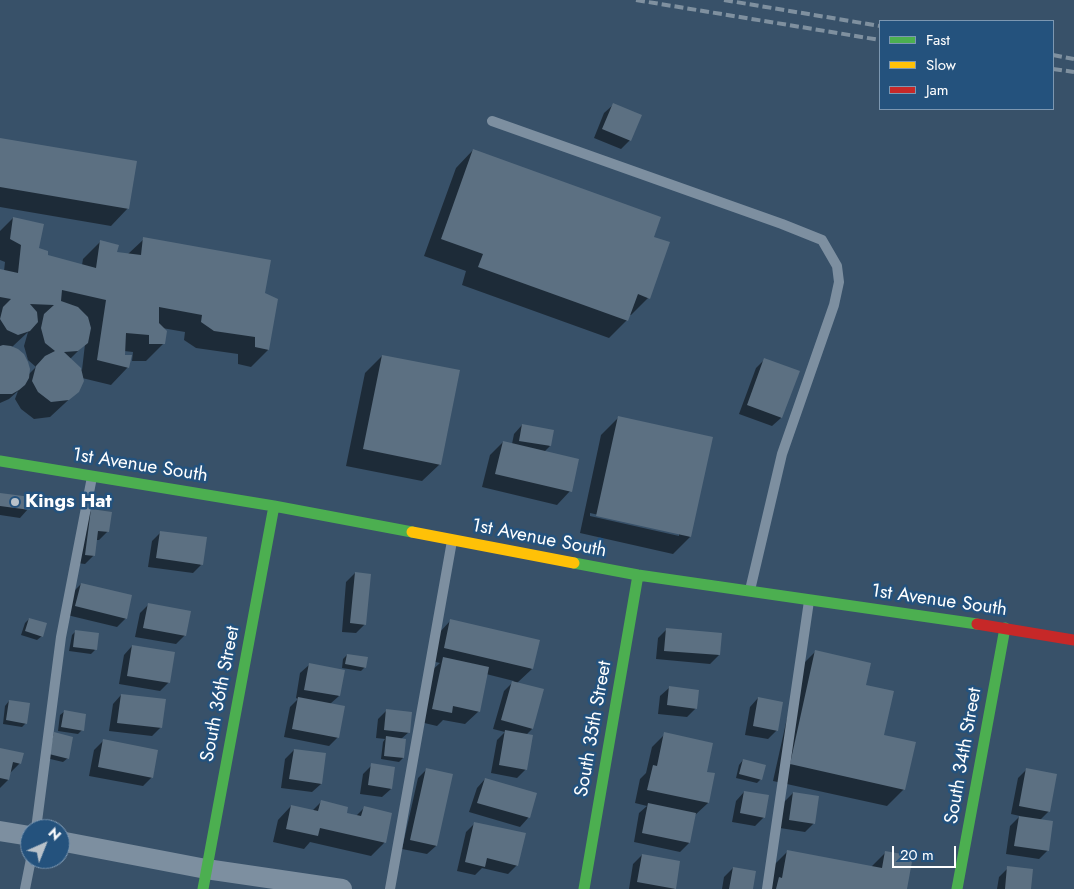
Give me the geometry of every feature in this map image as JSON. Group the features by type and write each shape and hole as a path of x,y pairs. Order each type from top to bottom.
{"street":[{"name":"1st Avenue South","path":"0,461 274,506 638,575 1005,628 1074,640"},
{"name":"South 36th Street","path":"203,889 274,506"},
{"name":"South 35th Street","path":"584,889 638,575"},
{"name":"South 34th Street","path":"957,889 1005,628"},
{"path":"0,831 20,834"},
{"path":"70,843 206,869 342,889"}],"lane":[{"path":"492,120 822,240 837,266 839,282 834,305 782,454 750,591"},
{"path":"37,819 61,637 92,476"},
{"path":"390,889 452,540"},
{"path":"767,889 809,600"},
{"path":"25,889 29,869"}],"building":[{"path":"613,103 642,115 631,141 602,129"},
{"path":"0,138 137,161 129,209 0,187"},
{"path":"473,149 661,217 654,237 670,242 650,299 638,294 628,321 478,267 483,254 441,239"},
{"path":"13,217 44,224 39,248 48,251 48,255 96,268 100,240 119,245 117,252 141,255 143,237 271,260 265,293 278,299 269,350 255,347 255,337 214,331 201,322 202,315 159,307 159,323 167,331 165,344 149,344 149,335 126,333 125,355 132,355 129,368 97,360 106,300 62,290 61,301 78,307 88,317 91,328 88,343 78,351 64,352 81,368 84,381 79,392 69,400 51,402 38,392 32,381 36,366 45,356 55,351 45,343 41,328 44,314 54,305 30,304 37,312 38,322 30,331 18,335 7,330 0,319 3,307 11,299 0,297 0,269 18,273 21,245 10,239"},
{"path":"0,346 18,349 24,354 30,369 29,378 25,385 12,394 0,394"},
{"path":"382,355 460,370 441,465 363,449"},
{"path":"764,358 800,371 782,418 747,405"},
{"path":"618,416 713,437 691,537 596,516"},
{"path":"522,424 554,430 551,446 519,441"},
{"path":"503,441 579,459 572,492 495,474"},
{"name":"Kings Hat","path":"0,493 31,497 30,510 0,506"},
{"path":"91,509 112,512 109,532 98,531 95,556 85,555"},
{"path":"160,531 207,537 203,565 156,558"},
{"path":"355,572 371,574 366,625 350,623"},
{"path":"81,583 132,595 127,619 75,606"},
{"path":"148,603 191,611 186,636 143,628"},
{"path":"29,618 47,623 43,637 25,631"},
{"path":"450,619 540,640 533,669 444,648"},
{"path":"666,628 722,633 720,655 664,651"},
{"path":"75,630 99,633 97,650 73,647"},
{"path":"132,645 175,652 170,683 127,676"},
{"path":"815,650 871,663 866,685 894,691 884,735 916,742 905,790 790,764"},
{"path":"347,654 368,657 366,668 345,664"},
{"path":"443,657 489,667 480,712 453,706 452,713 432,709"},
{"path":"309,663 345,670 340,696 304,690"},
{"path":"512,681 544,689 533,729 501,720"},
{"path":"669,686 699,690 697,709 667,705"},
{"path":"121,694 166,699 162,728 117,723"},
{"path":"298,697 345,706 339,738 292,729"},
{"path":"758,697 783,702 778,731 753,726"},
{"path":"9,700 30,703 27,724 6,720"},
{"path":"386,709 412,712 410,733 384,730"},
{"path":"64,710 86,714 84,731 61,727"},
{"path":"505,730 533,735 527,770 499,765"},
{"path":"54,732 73,737 69,759 49,754"},
{"path":"664,732 713,743 707,772 715,773 709,803 647,790 653,765 657,766"},
{"path":"386,736 406,739 404,758 384,756"},
{"path":"103,739 158,750 153,778 98,767"},
{"path":"0,748 24,753 21,764 13,762 9,780 0,778"},
{"path":"294,749 326,753 322,784 289,779"},
{"path":"743,759 766,765 762,780 739,774"},
{"path":"371,763 395,767 392,789 368,785"},
{"path":"426,768 453,774 437,846 410,840"},
{"path":"1026,768 1057,774 1050,812 1019,806"},
{"path":"485,778 537,793 530,818 477,803"},
{"path":"744,791 769,795 765,818 740,813"},
{"path":"793,792 819,796 815,824 789,820"},
{"path":"321,800 348,807 347,813 361,816 364,806 392,813 386,843 320,828 318,836 286,829 291,805 318,811"},
{"path":"648,803 696,813 690,843 642,833"},
{"path":"1019,816 1053,821 1049,851 1014,846"},
{"path":"474,822 526,833 518,866 487,858 485,867 465,862"},
{"path":"787,850 882,868 885,851 913,856 907,889 776,889 779,877 782,878"},
{"path":"642,854 680,861 676,889 637,882"},
{"path":"1007,866 1033,869 1031,889 1005,889"},
{"path":"733,867 756,871 753,889 729,889"}],"railway":[{"path":"636,0 879,40"},
{"path":"724,0 879,26"},
{"path":"1054,55 1074,59"},
{"path":"1054,69 1074,72"}],"traffic: fast":[{"path":"0,461 274,506 412,532"},
{"path":"203,889 274,506"},
{"path":"574,563 638,575 977,624"},
{"path":"584,889 638,575"},
{"path":"957,889 1005,628"}],"traffic: slow":[{"path":"412,532 574,563"}],"traffic: jam":[{"path":"977,624 1074,640"}],"place":[{"name":"Kings Hat","path":"15,502"}]}
